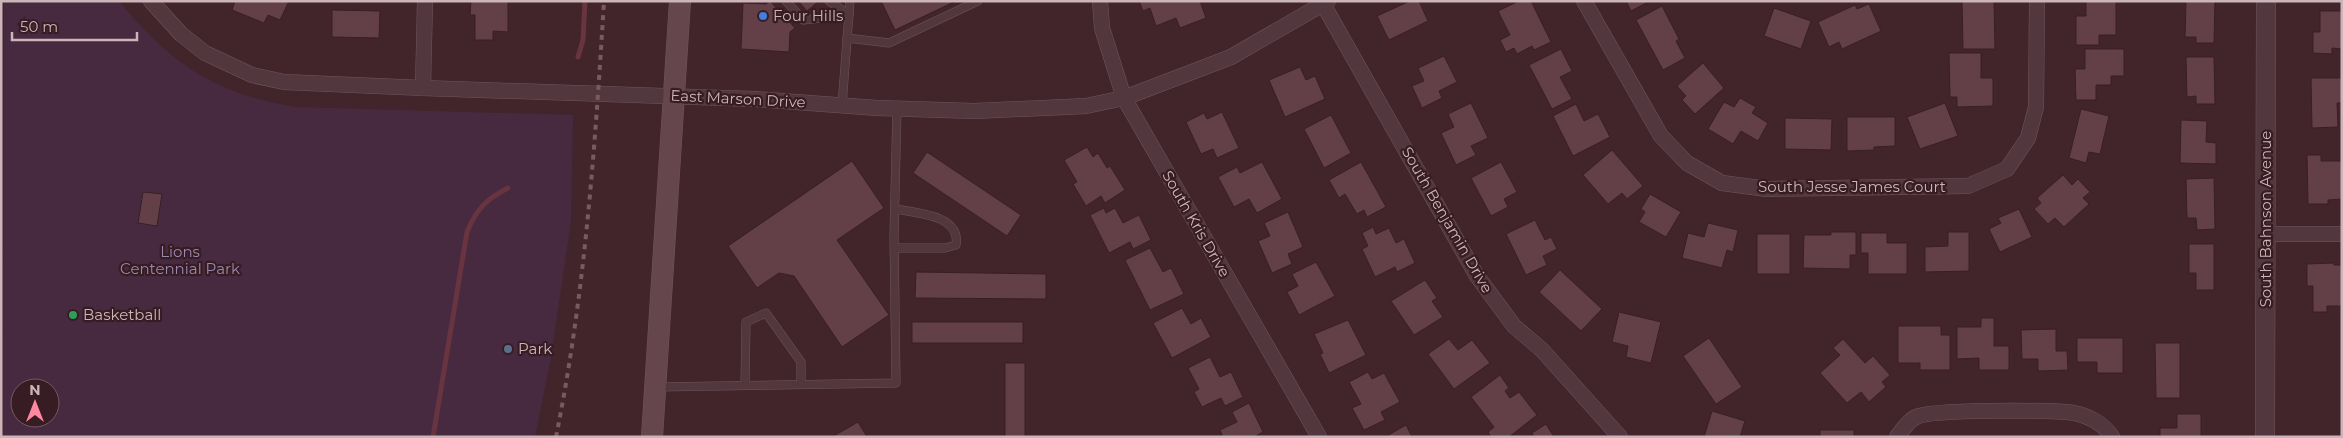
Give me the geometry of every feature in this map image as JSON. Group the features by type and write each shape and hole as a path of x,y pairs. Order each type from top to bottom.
{"main road":[{"path":"652,437 680,1"}],"street":[{"name":"East Marson Drive","path":"151,1 181,34 205,53 252,74 307,84 754,99 897,108 1032,110 1086,106 1124,98 1230,57 1326,3"},
{"path":"423,88 425,1"},
{"name":"South Kris Drive","path":"1100,1 1102,28 1124,98 1319,437"},
{"name":"South Jesse James Court","path":"1584,1 1661,136 1687,163 1722,183 1767,189 1968,186 2007,169 2028,138 2036,107 2036,1"},
{"name":"South Bahnson Avenue","path":"2265,437 2266,1"},
{"name":"South Benjamin Drive","path":"1326,3 1477,276 1514,326 1542,350 1620,437"},
{"path":"2266,234 2342,234"},
{"path":"1897,437 1904,426 1916,417 1936,413 2010,412 2073,413 2091,418 2106,428 2112,437"}],"lane":[{"path":"786,1 804,20 849,15"},
{"path":"829,1 849,15"},
{"path":"842,105 850,1"},
{"path":"847,38 889,43 978,1"},
{"path":"655,386 896,383 895,209 897,108"},
{"path":"895,209 936,218 952,224 958,235 956,245 945,248 895,248"},
{"path":"746,385 746,322 766,313 801,362 801,384"}],"green space":[{"name":"Lions Centennial Park","path":"4,1 119,1 157,42 176,59 197,73 241,94 296,107 573,115 571,221 551,357 535,437 3,437"}],"building":[{"path":"235,1 289,1 280,20 268,15 264,23 232,10"},
{"path":"471,1 508,1 508,32 493,31 493,40 475,40 475,15 470,15"},
{"name":"Four Hills","path":"770,1 795,28 790,32 789,52 741,49 743,3 766,4"},
{"path":"798,1 819,1 807,11"},
{"path":"881,1 956,1 895,30"},
{"path":"1139,1 1200,1 1206,18 1180,28 1176,18 1156,26 1150,8 1143,11"},
{"path":"1410,1 1419,1 1428,21 1389,40 1377,16"},
{"path":"1519,1 1531,1 1551,42 1534,50 1532,46 1517,54 1514,48 1506,52 1500,40 1510,35 1498,11"},
{"path":"1626,1 1650,1 1631,11"},
{"path":"1962,1 1994,1 1995,49 1963,49"},
{"path":"2086,1 2116,1 2116,35 2099,35 2099,45 2076,45 2076,16 2086,16"},
{"path":"2186,1 2215,1 2214,43 2196,43 2196,37 2185,37"},
{"path":"1869,4 1881,31 1842,49 1839,42 1829,47 1818,22 1855,5 1857,9"},
{"path":"1662,6 1679,39 1676,41 1685,58 1663,70 1636,20"},
{"path":"1774,8 1811,21 1801,49 1764,36"},
{"path":"332,10 380,11 379,38 332,37"},
{"path":"2320,11 2342,11 2342,49 2332,48 2332,54 2313,53 2313,32 2320,32"},
{"path":"1561,49 1572,71 1560,77 1572,99 1552,109 1529,65"},
{"path":"2085,49 2124,49 2124,76 2111,76 2111,85 2096,85 2096,100 2076,100 2075,69 2085,69"},
{"path":"1949,53 1981,53 1981,78 1993,78 1993,106 1957,107 1957,97 1950,97"},
{"path":"1444,56 1457,82 1439,91 1442,98 1422,108 1412,86 1424,81 1418,68"},
{"path":"2186,57 2214,57 2215,104 2196,104 2196,96 2187,97"},
{"path":"1703,63 1724,88 1695,114 1682,100 1686,96 1677,86"},
{"path":"1300,67 1306,80 1315,76 1325,99 1285,117 1269,80"},
{"path":"2311,78 2342,78 2342,103 2337,103 2338,127 2312,128"},
{"path":"1740,98 1756,107 1752,113 1768,123 1758,141 1741,131 1733,144 1708,129 1724,102 1734,107"},
{"path":"1471,103 1488,138 1471,146 1476,155 1456,165 1441,133 1454,127 1448,114"},
{"path":"1945,103 1958,136 1920,149 1907,117"},
{"path":"1576,104 1584,121 1598,114 1610,137 1573,156 1553,116"},
{"path":"2081,109 2109,116 2100,154 2089,152 2086,163 2069,158"},
{"path":"1222,112 1239,148 1217,158 1213,149 1201,154 1186,122 1204,113 1207,119"},
{"path":"1331,115 1351,153 1324,168 1304,129"},
{"path":"1847,117 1895,117 1895,146 1874,147 1874,150 1847,151"},
{"path":"1785,118 1832,119 1831,150 1785,149"},
{"path":"2181,120 2207,121 2206,142 2216,143 2216,164 2180,163"},
{"path":"1087,147 1093,157 1098,153 1107,168 1110,166 1125,190 1105,203 1101,196 1086,206 1073,184 1077,182 1064,160"},
{"path":"1612,150 1643,186 1627,199 1622,193 1608,204 1583,175"},
{"path":"927,152 1021,215 1007,236 913,173"},
{"path":"2307,155 2321,155 2321,161 2342,161 2342,199 2328,200 2328,204 2308,204"},
{"path":"852,161 884,208 837,240 889,315 842,347 794,276 779,273 757,288 728,246"},
{"path":"1262,162 1282,199 1257,213 1249,199 1234,207 1218,177 1237,167 1240,173"},
{"path":"1361,162 1386,207 1367,217 1364,210 1357,214 1345,194 1339,198 1329,180"},
{"path":"1501,162 1517,192 1504,199 1508,207 1491,216 1471,178"},
{"path":"2063,175 2072,185 2078,179 2090,192 2083,198 2089,204 2064,227 2055,218 2048,224 2034,209 2041,203 2037,198"},
{"path":"2214,178 2215,229 2197,230 2196,218 2187,218 2186,179"},
{"path":"143,192 162,194 157,226 138,223"},
{"path":"1650,194 1681,212 1666,237 1639,222 1645,212 1641,209"},
{"path":"1104,208 1106,213 1115,208 1123,223 1139,215 1151,240 1133,249 1130,242 1109,253 1090,215"},
{"path":"2019,209 2032,237 2000,252 1989,229 2001,223 1998,218"},
{"path":"1288,212 1303,247 1288,254 1292,264 1272,273 1258,241 1270,236 1264,223"},
{"path":"1535,220 1545,240 1551,237 1557,249 1543,256 1547,265 1526,275 1506,234"},
{"path":"1708,223 1738,230 1733,252 1727,250 1722,268 1682,258 1688,233 1704,237"},
{"path":"1373,227 1376,234 1389,228 1396,243 1404,239 1415,263 1397,272 1395,267 1375,277 1362,249 1368,246 1362,233"},
{"path":"1831,232 1856,232 1856,255 1850,255 1850,269 1803,268 1804,235 1831,235"},
{"path":"1948,232 1969,232 1969,271 1925,272 1925,247 1948,246"},
{"path":"1861,233 1887,233 1887,243 1907,243 1907,274 1868,274 1868,253 1861,253"},
{"path":"1757,234 1790,234 1790,274 1757,274"},
{"path":"2189,244 2214,244 2214,290 2196,290 2196,273 2189,273"},
{"path":"1150,248 1163,272 1171,268 1184,294 1150,310 1125,260"},
{"path":"1316,262 1335,296 1299,315 1287,292 1298,286 1292,274"},
{"path":"2334,263 2334,265 2342,265 2342,306 2327,306 2327,312 2313,312 2313,286 2307,286 2307,264"},
{"path":"1560,270 1602,309 1581,331 1539,292"},
{"path":"916,272 1046,274 1046,299 915,298"},
{"path":"1425,280 1437,298 1432,301 1443,317 1414,335 1391,301"},
{"path":"1182,308 1191,324 1201,318 1211,337 1172,358 1153,323"},
{"path":"1619,312 1661,322 1651,363 1626,357 1628,346 1612,342"},
{"path":"1981,318 1994,318 1994,346 2009,346 2009,370 1979,370 1979,358 1957,359 1957,327 1981,327"},
{"path":"1348,320 1366,355 1329,373 1320,354 1323,353 1314,334"},
{"path":"912,322 1023,322 1023,343 912,343"},
{"path":"1898,326 1941,326 1941,335 1950,335 1950,370 1920,370 1920,363 1898,363"},
{"path":"2056,329 2056,351 2067,351 2068,370 2038,371 2038,359 2022,359 2021,330"},
{"path":"1709,338 1742,387 1716,404 1683,356"},
{"path":"2077,338 2123,338 2123,373 2097,373 2097,362 2077,362"},
{"path":"1449,339 1458,350 1472,340 1490,363 1454,389 1428,354"},
{"path":"1843,339 1865,363 1873,356 1890,375 1882,382 1886,387 1869,402 1861,392 1847,403 1820,373 1840,355 1833,348"},
{"path":"2155,343 2180,343 2180,398 2156,398"},
{"path":"1210,357 1220,377 1231,372 1243,397 1225,406 1221,398 1202,407 1194,392 1199,389 1188,368"},
{"path":"1005,363 1025,363 1025,437 1005,437"},
{"path":"1368,372 1372,379 1384,373 1400,402 1381,412 1385,420 1364,430 1352,408 1361,404 1349,382"},
{"path":"1500,375 1509,388 1505,391 1510,398 1519,392 1537,415 1509,437 1491,437 1488,432 1494,427 1471,397"},
{"path":"1249,403 1263,432 1254,437 1223,437 1220,430 1237,422 1232,412"},
{"path":"1712,411 1745,421 1740,437 1704,437"},
{"path":"2177,414 2201,414 2201,437 2160,437 2160,428 2177,428"},
{"path":"858,422 867,437 832,437"},
{"path":"1546,424 1554,437 1534,437 1532,433"},
{"path":"1406,425 1412,437 1385,437"},
{"path":"1820,430 1854,430 1854,437 1820,437"}],"waterway":[{"path":"578,57 583,40 585,1"},
{"path":"433,437 467,232 478,211 494,196 508,188"}],"railway":[{"path":"556,437 582,275 593,166 604,1"}],"place":[{"name":"Four Hills","path":"763,16"},
{"name":"Basketball","path":"73,315"},
{"name":"Park","path":"508,349"}]}
